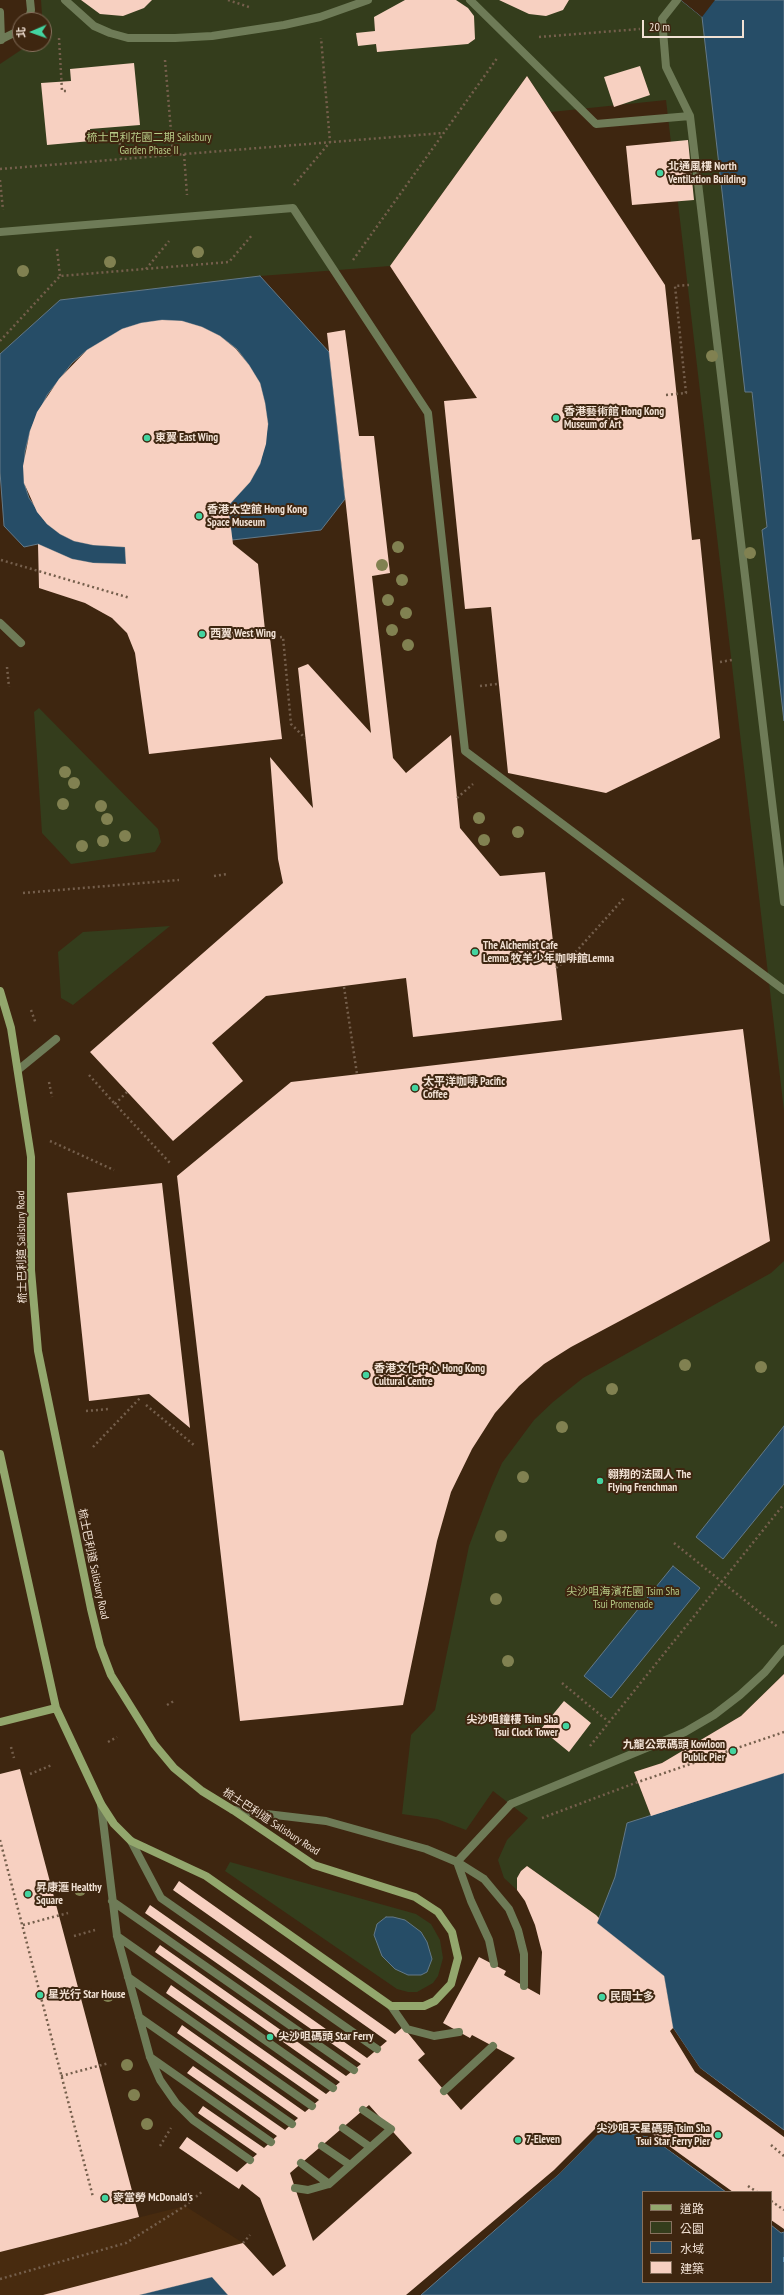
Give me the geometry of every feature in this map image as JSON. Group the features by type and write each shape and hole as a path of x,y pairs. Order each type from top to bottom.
{"street":[{"path":"30,0 31,12"},
{"path":"66,0 79,15 94,26 110,33 128,38 212,36 248,32 320,17 368,0"},
{"path":"470,0 596,124 690,116"},
{"path":"677,0 662,19 666,67 690,116 784,902"},
{"path":"0,12 0,40 12,34"},
{"path":"2,232 293,208 428,414 465,751 784,990"},
{"path":"0,623 21,643"},
{"name":"梳士巴利道 Salisbury Road","path":"0,991 11,1028 31,1157 31,1270 38,1351 100,1646 111,1675 154,1744 174,1768 202,1792 233,1810 314,1865 415,1897 433,1908 446,1921 457,1945 458,1958 451,1984 435,2001 424,2006 391,2006"},
{"path":"18,1070 56,1039"},
{"path":"0,1454 56,1708 101,1804 114,1824 131,1841 161,1898 377,2049"},
{"path":"457,1862 511,1804 685,1732 714,1715 740,1695 765,1672 784,1649"},
{"path":"0,1722 56,1708"},
{"path":"101,1804 117,1936 150,2057 160,2080 179,2106 193,2120 250,2160"},
{"path":"233,1810 326,1821 426,1849 457,1862 484,1879 509,1909 524,1954 524,1986"},
{"path":"131,1841 206,1876 391,2006 407,2029 434,2036 459,2032"},
{"path":"457,1862 470,1901 489,1940 494,1964"},
{"path":"112,1901 354,2070"},
{"path":"117,1936 333,2088"},
{"path":"128,1977 312,2106"},
{"path":"138,2017 292,2124"},
{"path":"444,2090 493,2046"},
{"path":"150,2057 271,2142"},
{"path":"295,2188 308,2190 329,2184 391,2129 363,2110"},
{"path":"343,2128 370,2147"},
{"path":"322,2146 350,2165"},
{"path":"301,2163 329,2184"}],"path":[{"path":"228,0 252,8"},
{"path":"320,17 330,142"},
{"path":"339,278 510,40 662,27"},
{"path":"59,38 62,92 68,91"},
{"path":"163,38 173,155"},
{"path":"119,133 121,159"},
{"path":"0,169 444,133"},
{"path":"0,180 2,232"},
{"path":"0,341 60,276 56,228"},
{"path":"666,395 686,394 675,286"},
{"path":"1,560 130,598"},
{"path":"270,638 283,637 291,724 305,738"},
{"path":"7,667 9,687"},
{"path":"214,876 227,874"},
{"path":"23,893 179,880"},
{"path":"556,968 573,955 626,896"},
{"path":"344,987 357,1074"},
{"path":"30,1008 36,1024"},
{"path":"89,1076 170,1163"},
{"path":"49,1082 52,1097"},
{"path":"114,1104 127,1092"},
{"path":"50,1141 114,1170"},
{"path":"93,1447 141,1397"},
{"path":"146,1405 195,1446"},
{"path":"86,1411 109,1409"},
{"path":"585,1752 784,1504"},
{"path":"674,1543 784,1632"},
{"path":"562,1683 609,1722"},
{"path":"167,1704 174,1701"},
{"path":"542,1818 784,1732"},
{"path":"108,1742 117,1737"},
{"path":"11,1747 14,1758"},
{"path":"30,1774 52,1765"},
{"path":"0,1840 93,2197"},
{"path":"22,1925 68,1913"},
{"path":"74,1936 95,1930"},
{"path":"61,2076 109,2063"},
{"path":"160,2146 172,2126"},
{"path":"771,2145 784,2156"},
{"path":"748,2186 756,2191"},
{"path":"0,2279 126,2243 185,2206 203,2191"},
{"path":"772,2202 784,2210"},
{"path":"243,2243 250,2235"}],"shaded area":[{"path":"185,2206 243,2243 273,2276 228,2295 212,2277 139,2295 0,2295 0,2252"}],"green space":[{"name":"梳士巴利花園二期 Salisbury Garden Phase II","path":"41,0 681,0 702,17 746,392 752,392 767,528 762,531 784,721 784,1111 666,100 551,112 527,76 390,266 260,276 60,300 0,354 0,64 18,52 52,52 52,12 42,12"},
{"path":"39,708 158,829 161,842 155,852 71,864 42,833 34,712"},
{"path":"170,926 73,1005 61,998 58,952 83,932"},
{"name":"尖沙咀海濱花園 Tsim Sha Tsui Promenade","path":"784,1261 784,1674 741,1716 662,1763 634,1772 651,1816 627,1823 615,1877 599,1918 527,1866 521,1871 517,1878 517,1890 504,1878 498,1860 507,1840 528,1818 493,1791 466,1830 437,1819 402,1814 411,1735 435,1710 469,1546 491,1488 502,1463 534,1420 553,1402 583,1378 771,1273"},
{"path":"230,1862 416,1914 431,1924 440,1940 443,1958 438,1976 433,1983 417,1992 408,1992 397,1989 225,1871"}],"water":[{"path":"681,0 784,0 784,721 762,530 767,527 752,392 745,392 702,17"},
{"path":"260,276 329,352 345,499 321,530 232,540 228,506 250,482 260,464 268,424 260,383 237,349 220,336 202,327 182,321 162,320 141,323 122,329 87,350 72,363 47,395 30,431 25,451 24,483 29,498 47,524 60,534 74,541 93,545 125,547 126,564 93,563 72,559 38,544 24,547 4,526 0,472 0,354 60,300"},
{"path":"784,1426 784,1484 723,1559 696,1537"},
{"path":"673,1566 700,1588 611,1698 584,1676"},
{"path":"784,1773 784,2130 700,2068 673,2028 664,1976 597,1923 615,1877 627,1823"},
{"path":"386,1917 405,1920 421,1932 427,1942 432,1959 427,1972 421,1975 408,1975 395,1969 382,1956 374,1935 377,1924"},
{"path":"603,2129 651,2137 725,2191 642,2191 642,2283 772,2283 772,2226 781,2233 784,2232 784,2295 421,2295 560,2173"},
{"path":"212,2277 228,2295 139,2295"}],"pier":[{"path":"681,0 715,0 702,17"},
{"path":"673,2028 700,2068 784,2132 698,2070 674,2034"},
{"path":"602,2127 652,2136 727,2191 651,2137 603,2129 560,2173 419,2295 559,2171"}],"building":[{"path":"81,0 152,0 144,8 123,16 100,14"},
{"path":"405,0 456,0 468,8 474,16 475,39 468,44 377,52 376,44 358,46 356,33 375,31 374,17"},
{"path":"499,0 569,0 563,10 546,16 529,14"},
{"path":"134,63 140,125 90,129 91,141 47,145 41,83 71,81 70,69"},
{"path":"640,66 650,95 614,107 604,77"},
{"path":"527,76 665,285 692,540 700,539 720,738 606,793 508,773 491,607 465,609 444,401 477,398 390,266"},
{"name":"北通風樓 North Ventilation Building","path":"688,140 694,200 632,205 626,146"},
{"path":"162,320 182,321 202,327 220,336 236,349 249,365 260,383 268,424 266,444 260,464 250,482 228,506 233,544 258,564 265,630 269,629 282,739 149,754 135,653 127,633 112,618 85,603 39,588 38,544 72,559 93,563 126,564 125,547 93,545 74,541 60,534 47,524 37,512 24,483 23,466 30,431 37,412 59,379 87,350 122,329 141,323"},
{"path":"345,330 359,436 374,436 390,573 372,576 393,758 406,773 451,735 460,828 500,876 545,872 562,1020 413,1037 406,978 266,996 212,1043 243,1081 173,1141 90,1052 283,883 278,859 270,757 313,808 298,668 308,664 371,733 327,333"},
{"name":"香港文化中心 Hong Kong Cultural Centre","path":"743,1029 770,1241 571,1347 544,1364 519,1386 495,1413 472,1449 451,1492 437,1541 403,1705 240,1721 177,1176 291,1082"},
{"path":"162,1183 190,1428 149,1394 89,1401 67,1193"},
{"name":"九龍公眾碼頭 Kowloon Public Pier","path":"784,1674 784,1773 651,1816 634,1772 662,1763 741,1716"},
{"name":"尖沙咀鐘樓 Tsim Sha Tsui Clock Tower","path":"564,1701 591,1723 569,1752 541,1729"},
{"name":"星光行 Star House","path":"20,1769 139,2217 0,2252 0,1774"},
{"path":"527,1866 596,1915 599,1918 597,1923 664,1976 673,2028 670,2031 695,2072 784,2137 784,2229 772,2221 772,2191 732,2191 651,2133 601,2123 554,2170 406,2295 228,2295 212,2277 139,2295 43,2295 243,2243 273,2276 286,2266 260,2198 242,2184 239,2189 179,2148 187,2137 237,2172 257,2154 198,2113 203,2106 264,2148 277,2136 187,2073 193,2066 285,2130 298,2118 177,2033 182,2025 305,2112 319,2100 166,1993 171,1985 326,2094 340,2082 155,1952 160,1945 346,2076 361,2064 145,1913 150,1905 367,2058 387,2041 173,1890 179,1881 395,2034 403,2027 425,2054 418,2060 461,2110 515,2058 472,2035 470,2038 443,2023 479,1957 506,1971 504,1975 540,1995 542,1952 535,1925 525,1901 517,1890 517,1878 521,1871","holes":["369,2105 412,2153 313,2241 290,2173"]}],"ferry route":[{"path":"784,2257 784,2264"}],"place":[{"name":"北通風樓 North Ventilation Building","path":"660,173"},
{"name":"香港藝術館 Hong Kong Museum of Art","path":"556,418"},
{"name":"東翼 East Wing","path":"147,438"},
{"name":"香港太空館 Hong Kong Space Museum","path":"199,516"},
{"name":"西翼 West Wing","path":"202,634"},
{"name":"The Alchemist Cafe Lemna 牧羊少年咖啡館Lemna","path":"475,952"},
{"name":"太平洋咖啡 Pacific Coffee","path":"415,1088"},
{"name":"香港文化中心 Hong Kong Cultural Centre","path":"366,1375"},
{"name":"翱翔的法國人 The Flying Frenchman","path":"600,1481"},
{"name":"尖沙咀鐘樓 Tsim Sha Tsui Clock Tower","path":"566,1726"},
{"name":"九龍公眾碼頭 Kowloon Public Pier","path":"733,1751"},
{"name":"昇康滙 Healthy Square","path":"28,1894"},
{"name":"星光行 Star House","path":"40,1995"},
{"name":"民間士多","path":"602,1997"},
{"name":"尖沙咀碼頭 Star Ferry","path":"270,2037"},
{"name":"尖沙咀天星碼頭 Tsim Sha Tsui Star Ferry Pier","path":"718,2135"},
{"name":"7-Eleven","path":"518,2140"},
{"name":"麥當勞 McDonald's","path":"105,2198"}]}
